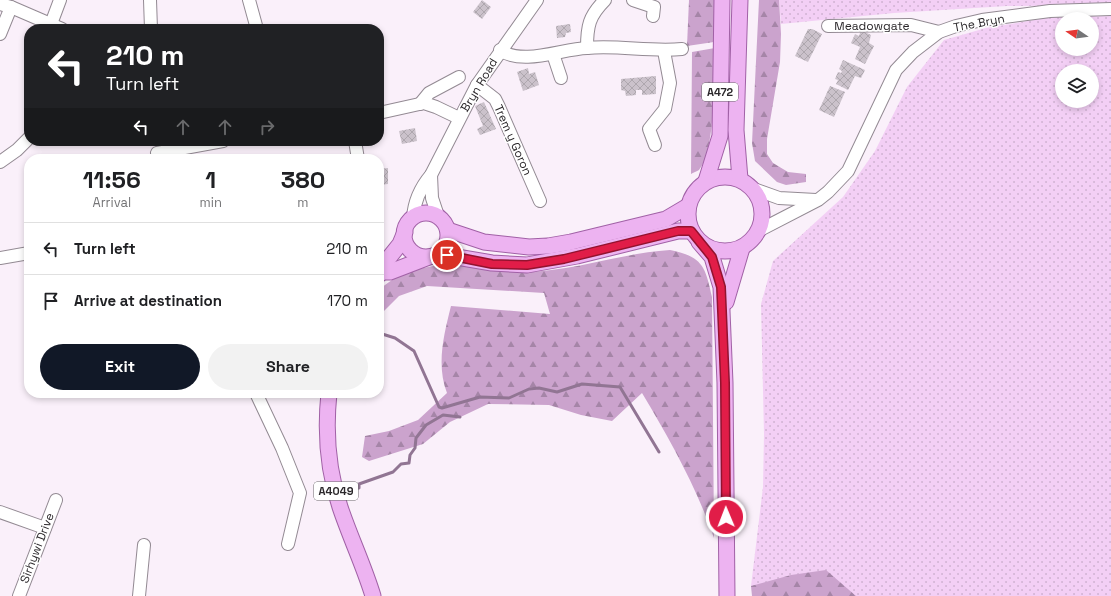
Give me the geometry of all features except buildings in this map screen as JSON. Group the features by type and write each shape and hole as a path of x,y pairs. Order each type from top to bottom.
{"main road":[{"name":"A472","path":"706,181 720,136 722,0"},
{"name":"A472","path":"740,0 736,130 740,179"},
{"path":"405,232 404,237 408,247 412,252 424,257 435,255 492,264 527,265 557,260 678,231 695,236 709,248 720,251 731,251 742,248 751,241 758,231 762,221 762,210 754,189 740,179 723,177 706,181 692,196 688,206 688,218 695,236 712,257 718,272 721,287 723,314 727,596"},
{"path":"448,230 484,242 530,247 548,246 571,242 666,219 688,206"},
{"path":"384,264 400,244 412,218 430,213 438,216 444,221 448,230 447,244 435,255 390,272 384,273"},
{"path":"723,314 742,248"},
{"name":"A4049","path":"329,398 328,437 331,473 340,506 373,596"}],"street":[{"path":"56,24 60,0"},
{"path":"150,0 151,24"},
{"path":"249,0 256,24"},
{"name":"Bryn Road","path":"412,218 416,199 425,182 431,175 477,85 500,50 537,0"},
{"path":"587,48 589,22 594,11 604,0"},
{"path":"632,0 654,7 653,16"},
{"path":"0,34 5,5 51,24"},
{"name":"The Bryn","path":"758,231 818,200 848,171 896,70 913,52 939,32 956,26 990,19 1050,11 1111,9"},
{"name":"Meadowgate","path":"828,26 911,25 939,32"},
{"path":"500,50 514,57 553,54 587,48 664,51 682,49"},
{"path":"655,145 649,129 665,109 670,83 664,51"},
{"path":"553,54 561,78"},
{"path":"420,104 422,99 428,93 460,77"},
{"name":"Trem y Goron","path":"477,85 495,99 500,107 540,201"},
{"path":"384,112 420,104 436,107 459,118"},
{"path":"0,162 24,143"},
{"path":"157,153 176,154 205,146"},
{"name":"Bryn Road","path":"431,175 432,198 438,216"},
{"path":"754,189 779,198 818,200"},
{"path":"0,258 24,254"},
{"path":"258,398 282,448 300,493 288,544"},
{"name":"Sirhywi Drive","path":"19,596 56,500"},
{"path":"0,512 45,528"},
{"path":"139,596 144,545"}],"shaded area":[{"path":"779,0 1111,0 1111,5 1007,6 894,13 781,24"},
{"path":"1099,16 1111,16 1111,596 825,596 751,586 763,487 764,434 761,304 773,261 843,197 875,151 907,87 944,40 986,28 1055,17 1055,56 1099,56"}],"green space":[{"path":"689,0 716,0 714,42 687,46"},
{"path":"759,0 779,0 781,34 780,62 767,139 767,154 773,163 788,172 806,174 806,182 786,185 777,182 755,161 752,143"},
{"path":"715,48 713,112 709,147 705,160 699,170 691,174 692,52"},
{"path":"670,250 690,256 696,260 701,264 704,270 712,297 714,538 691,482 663,428 642,393 612,421 581,415 549,405 488,404 450,422 423,444 369,461 362,457 365,436 389,431 418,420 447,393 442,372 442,350 451,306 550,314 544,293 427,286 399,296 384,311 384,286 390,281 414,270 428,267 462,266 511,272 541,271 578,266 651,252"},
{"path":"826,570 856,596 752,596 751,586 791,575"}],"waterway":[{"path":"384,335 395,338 414,351 439,407 442,408 480,397 509,398 529,389 539,388 557,392 582,384 620,387 659,452"},
{"path":"351,489 359,488 359,484 393,472 401,464 409,463 410,455 415,448 416,438 426,425 443,415 460,417"}],"route":[{"path":"447,255 492,264 527,265 551,262 678,231 691,231 712,257 718,272 721,287 725,383 726,517"}]}
